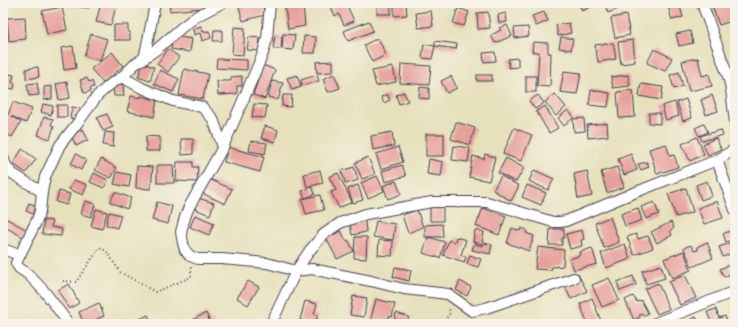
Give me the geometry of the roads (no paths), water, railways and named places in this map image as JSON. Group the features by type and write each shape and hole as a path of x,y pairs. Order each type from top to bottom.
{"street":[{"path":"144,59 155,3"},
{"path":"69,324 46,292 28,274 19,268 16,263 40,211 45,177 60,145 98,95 197,16 222,3"},
{"path":"270,3 267,39 262,56 223,148 190,206 181,232 185,250 190,256 198,259 222,259 267,263 296,271 312,269 404,289 448,294 472,310 486,308 574,278"},
{"path":"702,3 729,79 735,123"},
{"path":"122,77 142,88 173,101 202,108 212,119 223,148"},
{"path":"271,324 296,271 310,250 324,234 340,223 366,214 432,202 486,202 553,222 566,221 717,160 735,149"},
{"path":"3,157 7,168 13,174 42,192"},
{"path":"717,160 735,210"},
{"path":"3,249 20,255"},
{"path":"653,324 735,291"}]}
